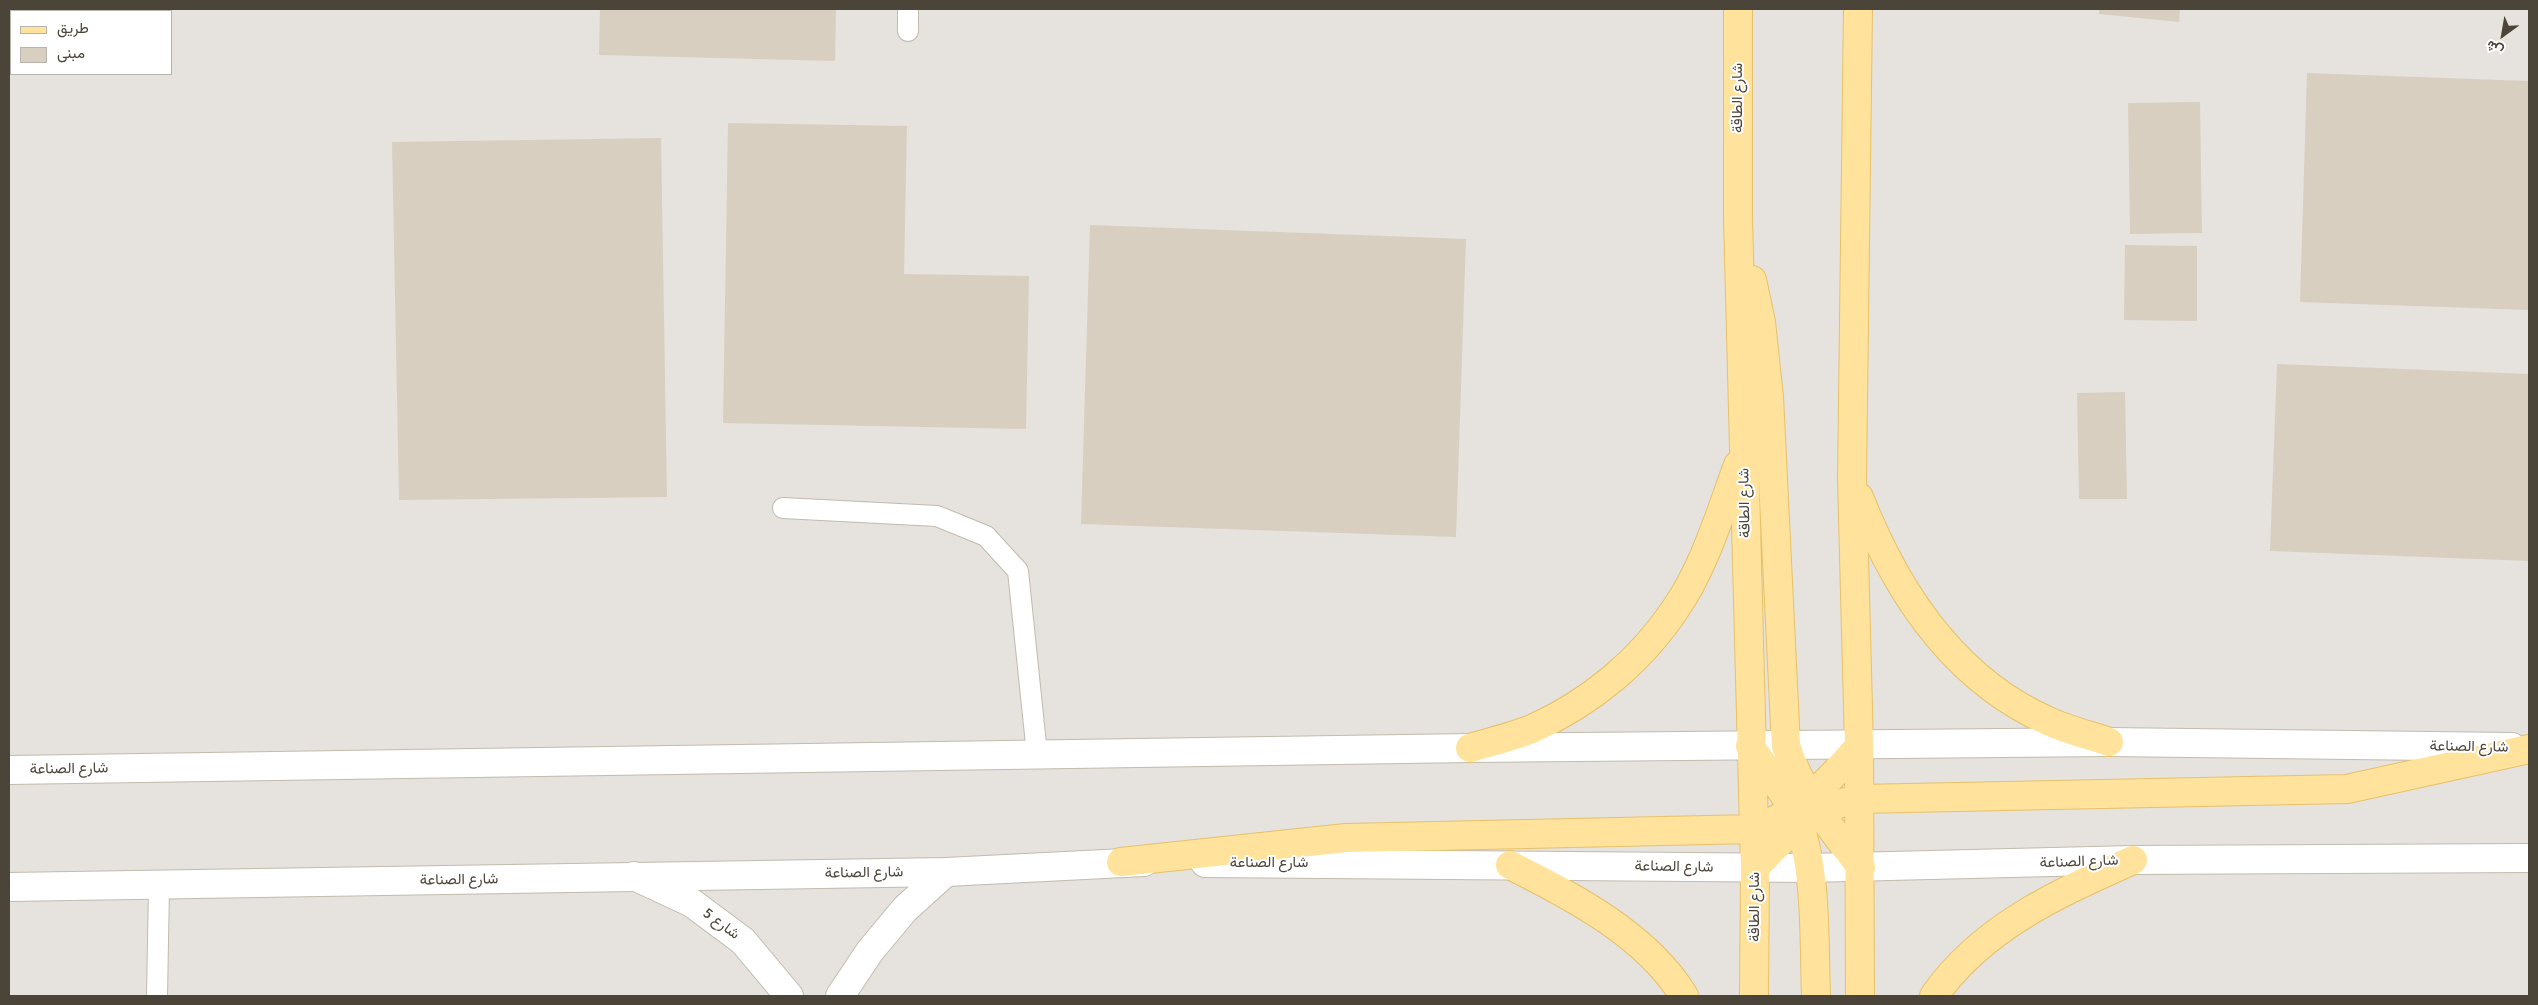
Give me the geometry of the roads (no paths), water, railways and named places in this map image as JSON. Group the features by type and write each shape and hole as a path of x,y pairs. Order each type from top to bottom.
{"main road":[{"name":"شارع الطاقة","path":"1738,9 1738,219 1750,746 1755,868 1754,996"},
{"path":"1858,9 1852,479 1861,867 1860,996"},
{"path":"1738,219 1761,322 1769,397 1786,746 1806,810 1816,996"},
{"path":"1470,748 1531,729 1572,708 1588,699 1637,657 1677,608 1706,550 1743,452"},
{"path":"1852,479 1876,541 1904,591 1943,644 1991,688 2047,721 2109,742"},
{"path":"1750,746 1806,810 1861,867"},
{"path":"1755,868 1859,746"},
{"path":"1121,862 1346,838 1753,829 1806,810 1859,799 2347,789 2529,748"},
{"path":"1934,996 1948,977 2002,927 2064,890 2133,860"},
{"path":"1510,865 1574,897 1629,935 1676,983 1684,996"}],"street":[{"name":"شارع الصناعة","path":"9,770 1470,748 1859,746 2109,742 2529,748"},
{"name":"شارع الصناعة","path":"9,887 946,872 1121,862 1809,868 2133,860 2529,858"},
{"path":"840,996 870,951 906,909 946,872"},
{"name":"شارع 5","path":"634,876 692,903 743,941 789,996"}],"lane":[{"path":"908,9 908,31"},
{"path":"783,508 937,516 986,536 1018,571 1037,754"},
{"path":"157,996 159,886"}]}
